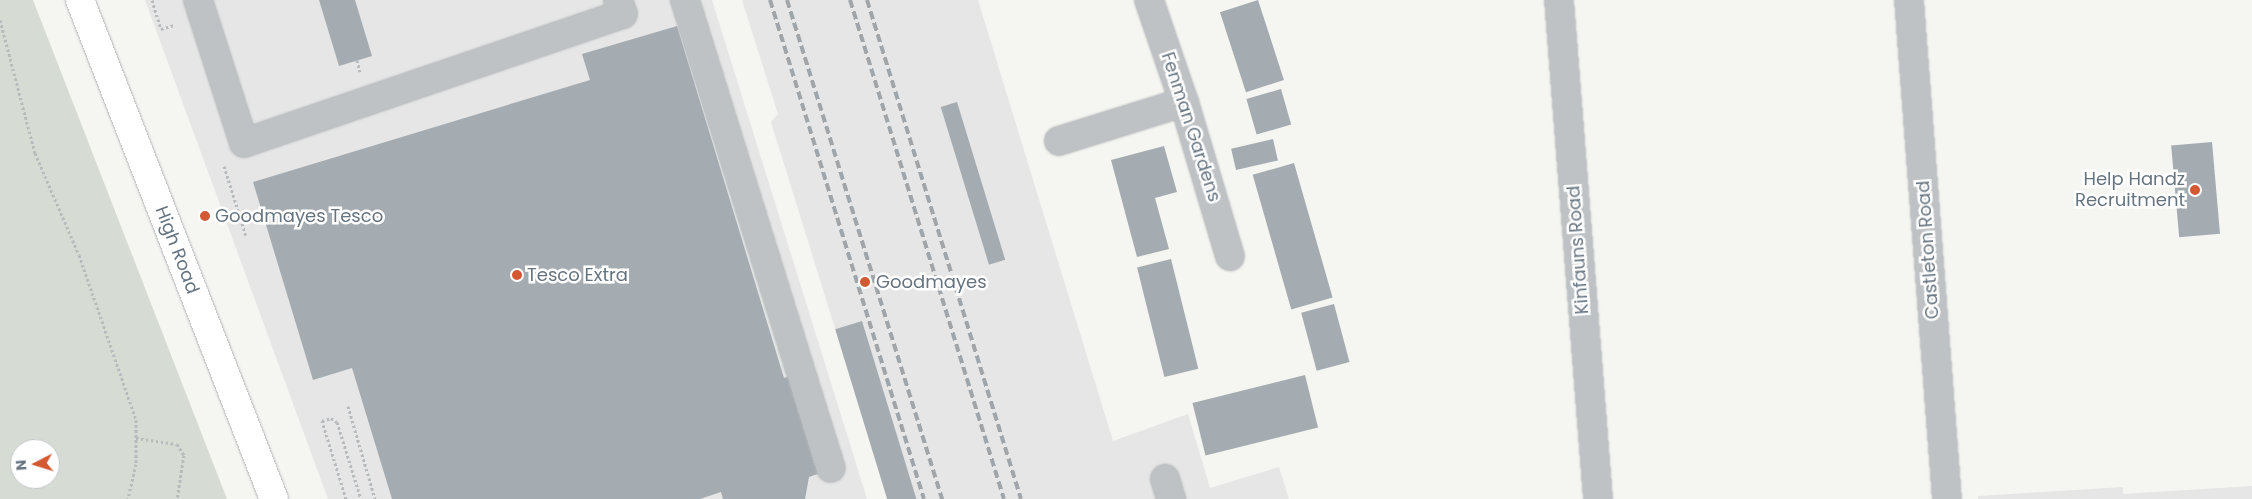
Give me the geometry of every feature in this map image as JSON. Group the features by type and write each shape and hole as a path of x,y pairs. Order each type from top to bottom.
{"main road":[{"name":"High Road","path":"80,0 274,499"}],"street":[{"path":"198,0 244,144 620,7"},
{"path":"685,0 831,468"},
{"name":"Fenman Gardens","path":"1149,0 1184,102 1230,256"},
{"name":"Kinfauns Road","path":"1559,0 1598,499"},
{"name":"Castleton Road","path":"1909,0 1947,499"},
{"path":"1059,140 1184,102"}],"path":[{"path":"0,20 35,154 82,264 136,420 136,464 128,499"},
{"path":"348,406 375,499"},
{"path":"346,499 322,421 331,418 337,422 361,499"},
{"path":"136,438 177,444 184,455 177,499"}],"shaded area":[{"path":"0,0 33,0 227,499 0,499"},
{"name":"Tesco Extra","path":"145,0 712,0 867,499 328,499"},
{"path":"742,0 978,0 1113,441 1188,414 1210,488 1279,467 1289,499 888,499 771,122 778,114"},
{"path":"2252,486 2252,499 1978,499 1978,496 2123,487 2123,494"}],"building":[{"path":"319,0 355,0 372,56 339,66"},
{"path":"1258,0 1284,80 1246,92 1220,12"},
{"name":"Tesco Extra","path":"677,26 784,378 797,374 826,471 809,477 805,499 723,499 721,492 700,499 392,499 352,368 313,380 253,182 590,80 582,54"},
{"path":"1281,89 1291,125 1257,134 1246,99"},
{"path":"957,102 1005,260 989,265 941,107"},
{"path":"1273,139 1278,160 1236,170 1231,149"},
{"name":"Help Handz Recruitment","path":"2212,142 2220,234 2179,237 2171,146"},
{"path":"1164,146 1177,192 1155,198 1169,249 1137,257 1111,160"},
{"path":"1294,163 1333,298 1291,309 1253,175"},
{"path":"1171,259 1198,369 1164,377 1137,267"},
{"path":"1334,304 1350,362 1317,371 1301,313"},
{"path":"862,321 916,499 887,499 835,329"},
{"path":"1305,375 1318,427 1206,455 1192,403"}],"railway":[{"path":"770,0 924,499"},
{"path":"787,0 942,499"},
{"path":"850,0 1004,499"},
{"path":"867,0 1021,499"}],"place":[{"name":"Help Handz Recruitment","path":"2195,190"},
{"name":"Goodmayes Tesco","path":"205,216"},
{"name":"Tesco Extra","path":"517,275"},
{"name":"Goodmayes","path":"865,282"}]}
